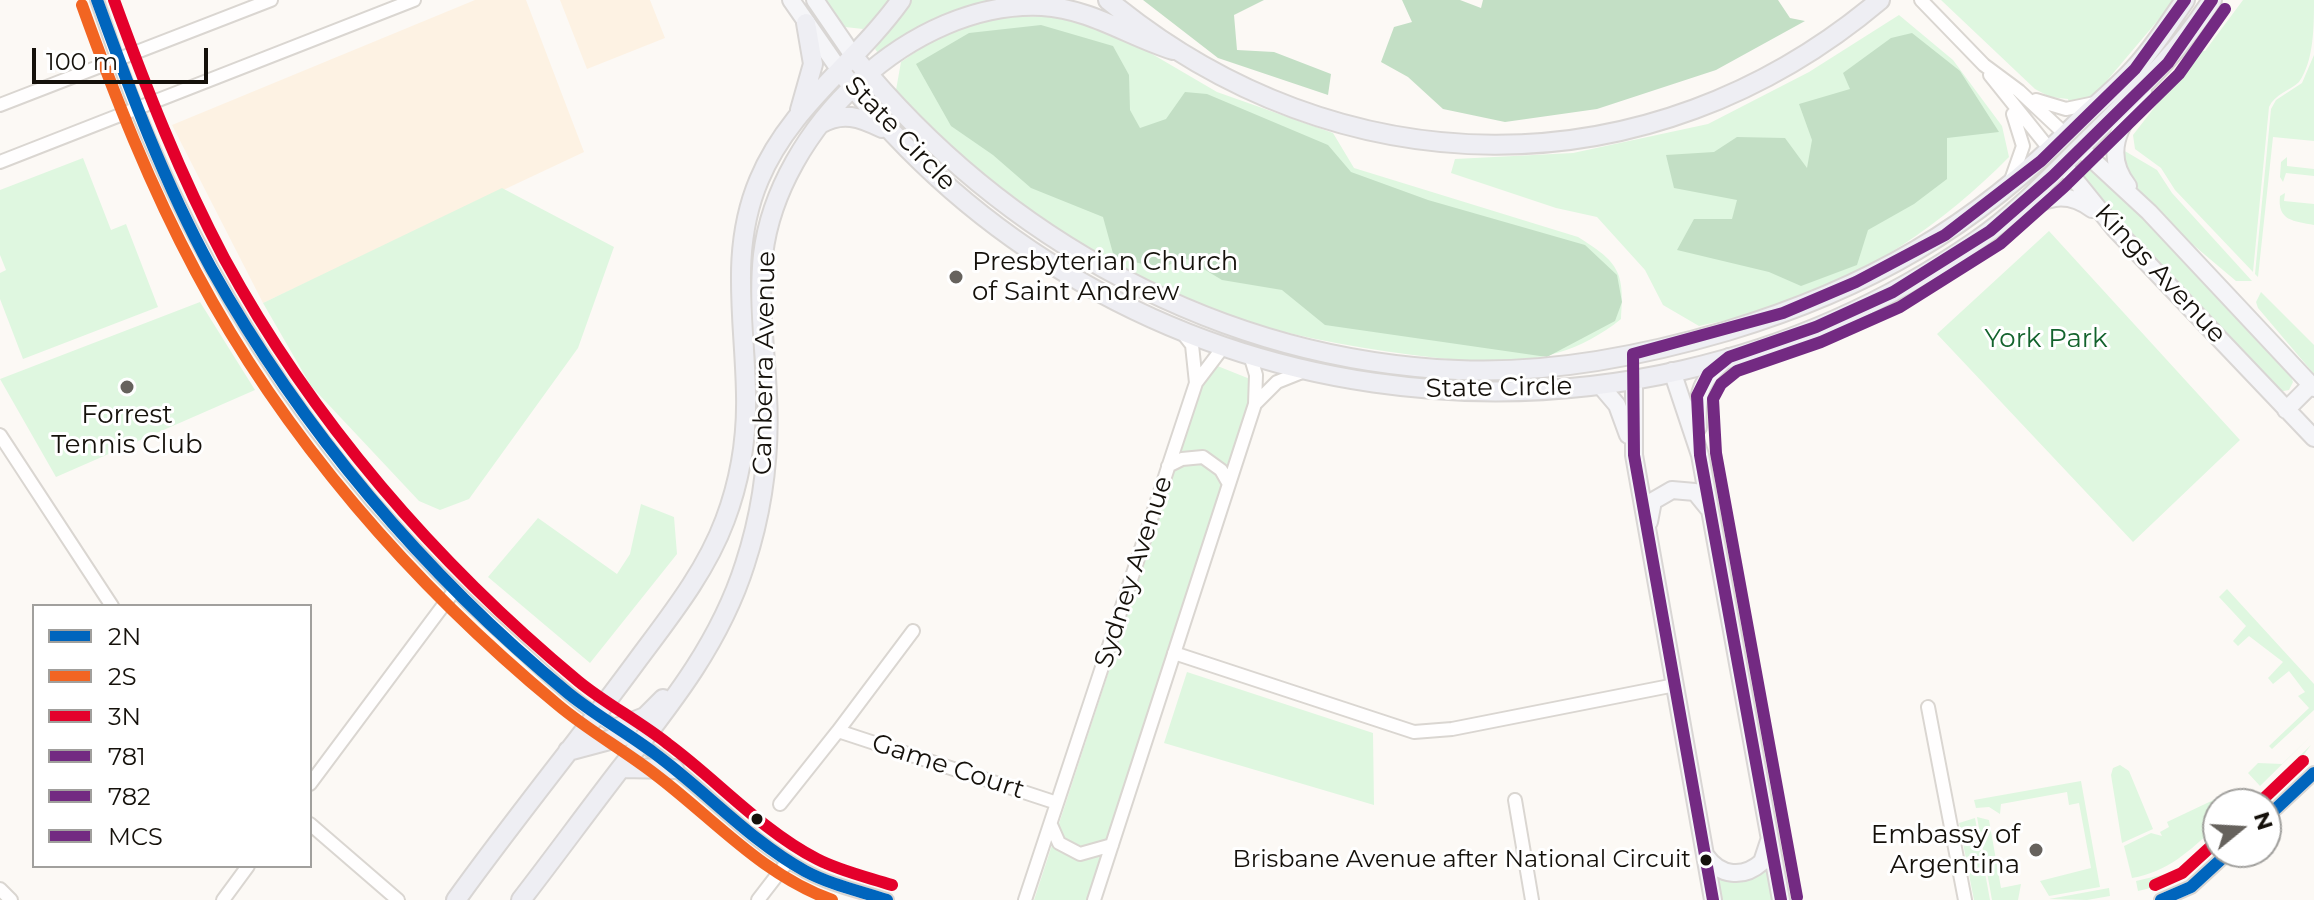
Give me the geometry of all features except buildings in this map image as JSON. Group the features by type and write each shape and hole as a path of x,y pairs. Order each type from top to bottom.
{"highway":[{"name":"Canberra Avenue","path":"456,900 682,600 714,545 730,504 742,458 746,410 738,274 743,229 766,164 799,112 841,72 901,0"},
{"path":"1108,0 1173,50 1231,83 1299,112 1369,132 1460,144 1516,145 1589,138 1684,114 1730,96 1796,62 1880,0"},
{"name":"State Circle","path":"841,72 893,134 968,203 1045,259 1132,308 1224,346 1307,370 1451,393 1516,393 1600,385 1729,357 1856,310 1930,270 1990,231 2064,166 2073,142 2098,102 2135,69 2185,0"},
{"name":"State Circle","path":"854,57 912,123 981,186 1056,242 1153,294 1242,330 1356,359 1458,370 1550,366 1665,347 1756,323 1856,282 1945,235 2007,190 2051,151 2073,142 2168,63 2212,0"},
{"name":"Canberra Avenue","path":"521,900 621,768 628,736 688,681 724,619 756,525 767,445 761,295 764,248 782,184 817,126 853,88 910,42 937,27 975,13 1007,7 1077,11 1173,50"},
{"path":"799,112 813,64 806,23"},
{"path":"817,126 837,117 855,117 893,134"},
{"name":"Kings Avenue","path":"2051,151 2064,166"},
{"path":"968,203 981,186"},
{"path":"1045,259 1056,242"},
{"path":"1242,330 1250,355"},
{"name":"Sydney Avenue","path":"1224,346 1242,330"},
{"path":"1665,347 1672,371"},
{"path":"1633,354 1634,379"},
{"path":"568,751 628,736 645,717 688,681"},
{"path":"621,768 674,769"}],"main road":[{"name":"State Circle","path":"791,0 841,72"},
{"name":"State Circle","path":"815,0 854,57"},
{"path":"2149,212 2120,175 2114,147 2120,128 2152,77"},
{"name":"Kings Avenue","path":"2073,142 2149,212 2313,386"},
{"name":"Kings Avenue","path":"2064,166 2114,228 2286,410 2313,434"},
{"path":"1990,231 2042,200 2057,196 2080,201 2114,228"},
{"path":"1729,357 1706,376 1698,392 1700,455 1781,900"},
{"path":"1672,371 1700,455"},
{"path":"1634,379 1634,455"},
{"path":"1600,385 1619,408 1634,455 1713,900"},
{"path":"2286,410 2313,386"},
{"path":"1648,531 1652,504 1668,491 1695,492 1710,512"},
{"path":"1705,853 1720,870 1748,872 1765,857 1769,836"}],"street":[{"path":"97,0 134,109 201,254 292,400 365,495 454,591 597,715 699,786 728,817 788,861 826,880 887,900"},
{"path":"0,105 271,0"},
{"path":"0,162 414,0"},
{"name":"Kings Avenue","path":"1925,4 1984,65 2019,91 2073,142"},
{"name":"Kings Avenue","path":"1984,65 2007,100 2051,151"},
{"path":"2019,91 2056,109 2098,102"},
{"path":"2007,100 2020,128 2023,146 2007,190"},
{"path":"1178,329 1192,345 1196,383"},
{"name":"Sydney Avenue","path":"1025,900 1196,383 1224,346"},
{"path":"1094,900 1255,404 1256,375 1250,355"},
{"path":"1255,404 1277,382 1307,370"},
{"path":"0,435 111,604"},
{"path":"1168,466 1182,459 1203,457 1221,470 1229,484"},
{"path":"312,781 454,591"},
{"name":"Game Court","path":"780,804 913,631"},
{"path":"1174,653 1414,732 1452,729 1675,685"},
{"path":"1928,707 1965,900"},
{"name":"Game Court","path":"838,731 1057,803"},
{"path":"2282,803 2314,773"},
{"path":"1515,800 1532,900"},
{"path":"1051,823 1059,843 1080,854 1112,845"},
{"path":"312,826 398,900"},
{"path":"758,900 788,861"},
{"path":"223,900 247,868"},
{"path":"2161,900 2178,897 2212,868"},
{"path":"0,889 11,900"}],"shaded area":[{"path":"475,0 526,0 584,152 263,303 172,125"},
{"path":"560,0 650,0 665,38 587,69"}],"green space":[{"path":"825,0 891,0 863,29 845,27"},
{"path":"909,0 1014,0 976,8 944,20 880,56 875,49"},
{"path":"1143,0 1264,0 1234,15 1237,50 1274,52 1331,74 1328,95 1218,58"},
{"path":"1402,0 1460,0 1481,8 1483,0 1778,0 1790,18 1805,21 1716,70 1597,109 1505,122 1443,109 1408,77 1381,62 1394,27 1412,22"},
{"path":"1941,0 2175,0 2099,90 2084,100 2069,104 2068,99 2050,97 2035,89"},
{"path":"2243,0 2314,0 2312,43 2304,74 2269,107 2253,272 2175,190 2161,168 2135,149 2133,135 2199,50 2205,51"},
{"path":"1899,15 1953,60 2002,126 2009,157 1957,205 1902,245 1843,279 1778,307 1699,326 1663,305 1645,270 1597,217 1556,208 1451,173 1455,159 1573,153 1708,124 1809,72"},
{"path":"999,16 1059,17 1123,37 1217,92 1333,133 1354,168 1578,237 1602,254 1616,269 1622,289 1621,319 1573,348 1548,355 1522,360 1469,361 1311,338 1236,319 1168,294 1125,273 1040,220 962,156 896,90 901,62 939,36"},
{"path":"1041,25 1113,46 1129,75 1130,110 1140,128 1166,119 1185,92 1207,94 1328,145 1351,172 1428,200 1585,245 1617,275 1622,302 1615,321 1547,357 1325,325 1282,290 1222,280 1187,259 1159,268 1114,257 1103,217 1031,188 993,155 951,126 916,64 969,33"},
{"path":"1912,33 1960,71 1999,132 1947,138 1947,179 1914,204 1868,230 1857,265 1801,286 1769,272 1677,250 1694,219 1732,219 1737,200 1674,188 1666,155 1714,152 1737,137 1785,138 1807,168 1812,140 1799,104 1850,89 1843,73 1891,38"},
{"path":"2314,55 2314,141 2273,137 2258,277 2255,274 2271,109 2276,100 2302,83"},
{"path":"2118,147 2157,170 2172,193 2252,281 2236,281 2185,238 2127,178"},
{"path":"2287,157 2287,166 2314,169 2314,176 2286,173 2283,182 2280,177 2281,162"},
{"path":"83,158 111,230 126,224 158,307 23,359 0,299 0,273 6,270 0,255 0,190"},
{"path":"2086,165 2103,177 2290,374 2293,382 2289,390 2278,392 2113,218 2078,173"},
{"path":"502,188 614,247 578,348 469,499 440,510 419,501 311,386 263,303"},
{"path":"2285,193 2284,201 2314,204 2314,225 2294,221 2284,215 2280,196"},
{"name":"York Park","path":"2049,231 2240,440 2133,542 1937,334"},
{"path":"2261,292 2314,345 2314,374 2258,308 2256,302"},
{"name":"Forrest Tennis Club","path":"200,302 255,390 56,477 0,379"},
{"path":"1215,365 1250,379 1250,399 1087,900 1034,900 1204,380"},
{"path":"641,504 674,517 677,554 590,663 488,577 538,518 617,574 630,554"},
{"path":"2227,589 2314,684 2314,710 2272,749 2269,746 2309,708 2298,696 2305,692 2289,671 2273,684 2268,678 2283,662 2249,636 2238,646 2233,641 2246,626 2219,597"},
{"path":"1187,672 1373,733 1374,805 1164,743"},
{"path":"2314,733 2260,786 2248,773 2258,763 2282,764"},
{"path":"2311,745 2282,784 2267,787"},
{"path":"2120,765 2129,771 2153,829 2122,843 2111,775 2113,768"},
{"path":"2081,781 2100,887 2049,896 2040,881 2091,868 2079,803 2069,805 2067,792 2001,804 2000,814 1989,807 1976,808 1974,800"},
{"path":"2202,805 2202,839 2167,866 2132,878 2124,846 2151,833 2162,836 2160,832 2169,827 2167,822"},
{"path":"1977,817 1989,820 2001,888 2021,884 2018,900 1992,900"},
{"path":"1975,818 1990,900 1974,900 1959,823"},
{"path":"2202,847 2202,858 2191,868 2162,884 2138,891 2136,881 2174,872"},
{"path":"1766,863 1774,900 1722,900 1718,873"},
{"path":"2109,888 2110,896 2087,900 2049,899"}],"transit line":[{"name":"2N","path":"97,0 163,169 211,268 285,386 370,497 464,599 578,701 654,753 785,859 825,880 887,900"},
{"name":"3N","path":"114,0 164,131 224,258 296,376 381,486 475,588 589,689 668,744 758,820 797,847 835,867 892,885"},
{"name":"781","path":"1713,900 1634,455 1633,354 1783,313 1856,282 1945,235 2041,161 2135,69 2185,0"},
{"name":"782","path":"1781,900 1700,455 1697,396 1708,374 1729,357 1816,327 1893,292 1990,231 2053,176 2168,63 2212,0"},
{"name":"2S","path":"82,5 134,141 196,272 269,393 356,506 453,610 558,705 656,775 761,861 783,876 832,900"},
{"name":"MCS","path":"1797,897 1716,453 1713,399 1721,384 1737,371 1821,342 1900,307 2000,244 2064,187 2179,74 2225,9"},
{"name":"3N","path":"2275,788 2303,761"},
{"name":"2N","path":"2282,803 2314,773"},
{"name":"3N","path":"2155,885 2182,873 2202,855"},
{"name":"2N","path":"2161,900 2191,887 2212,868"}],"place":[{"name":"Presbyterian Church of Saint Andrew","path":"956,277"},
{"name":"Forrest Tennis Club","path":"127,387"},
{"name":"Embassy of Argentina","path":"2036,850"},
{"name":"Brisbane Avenue after National Circuit","path":"1706,860"}]}
